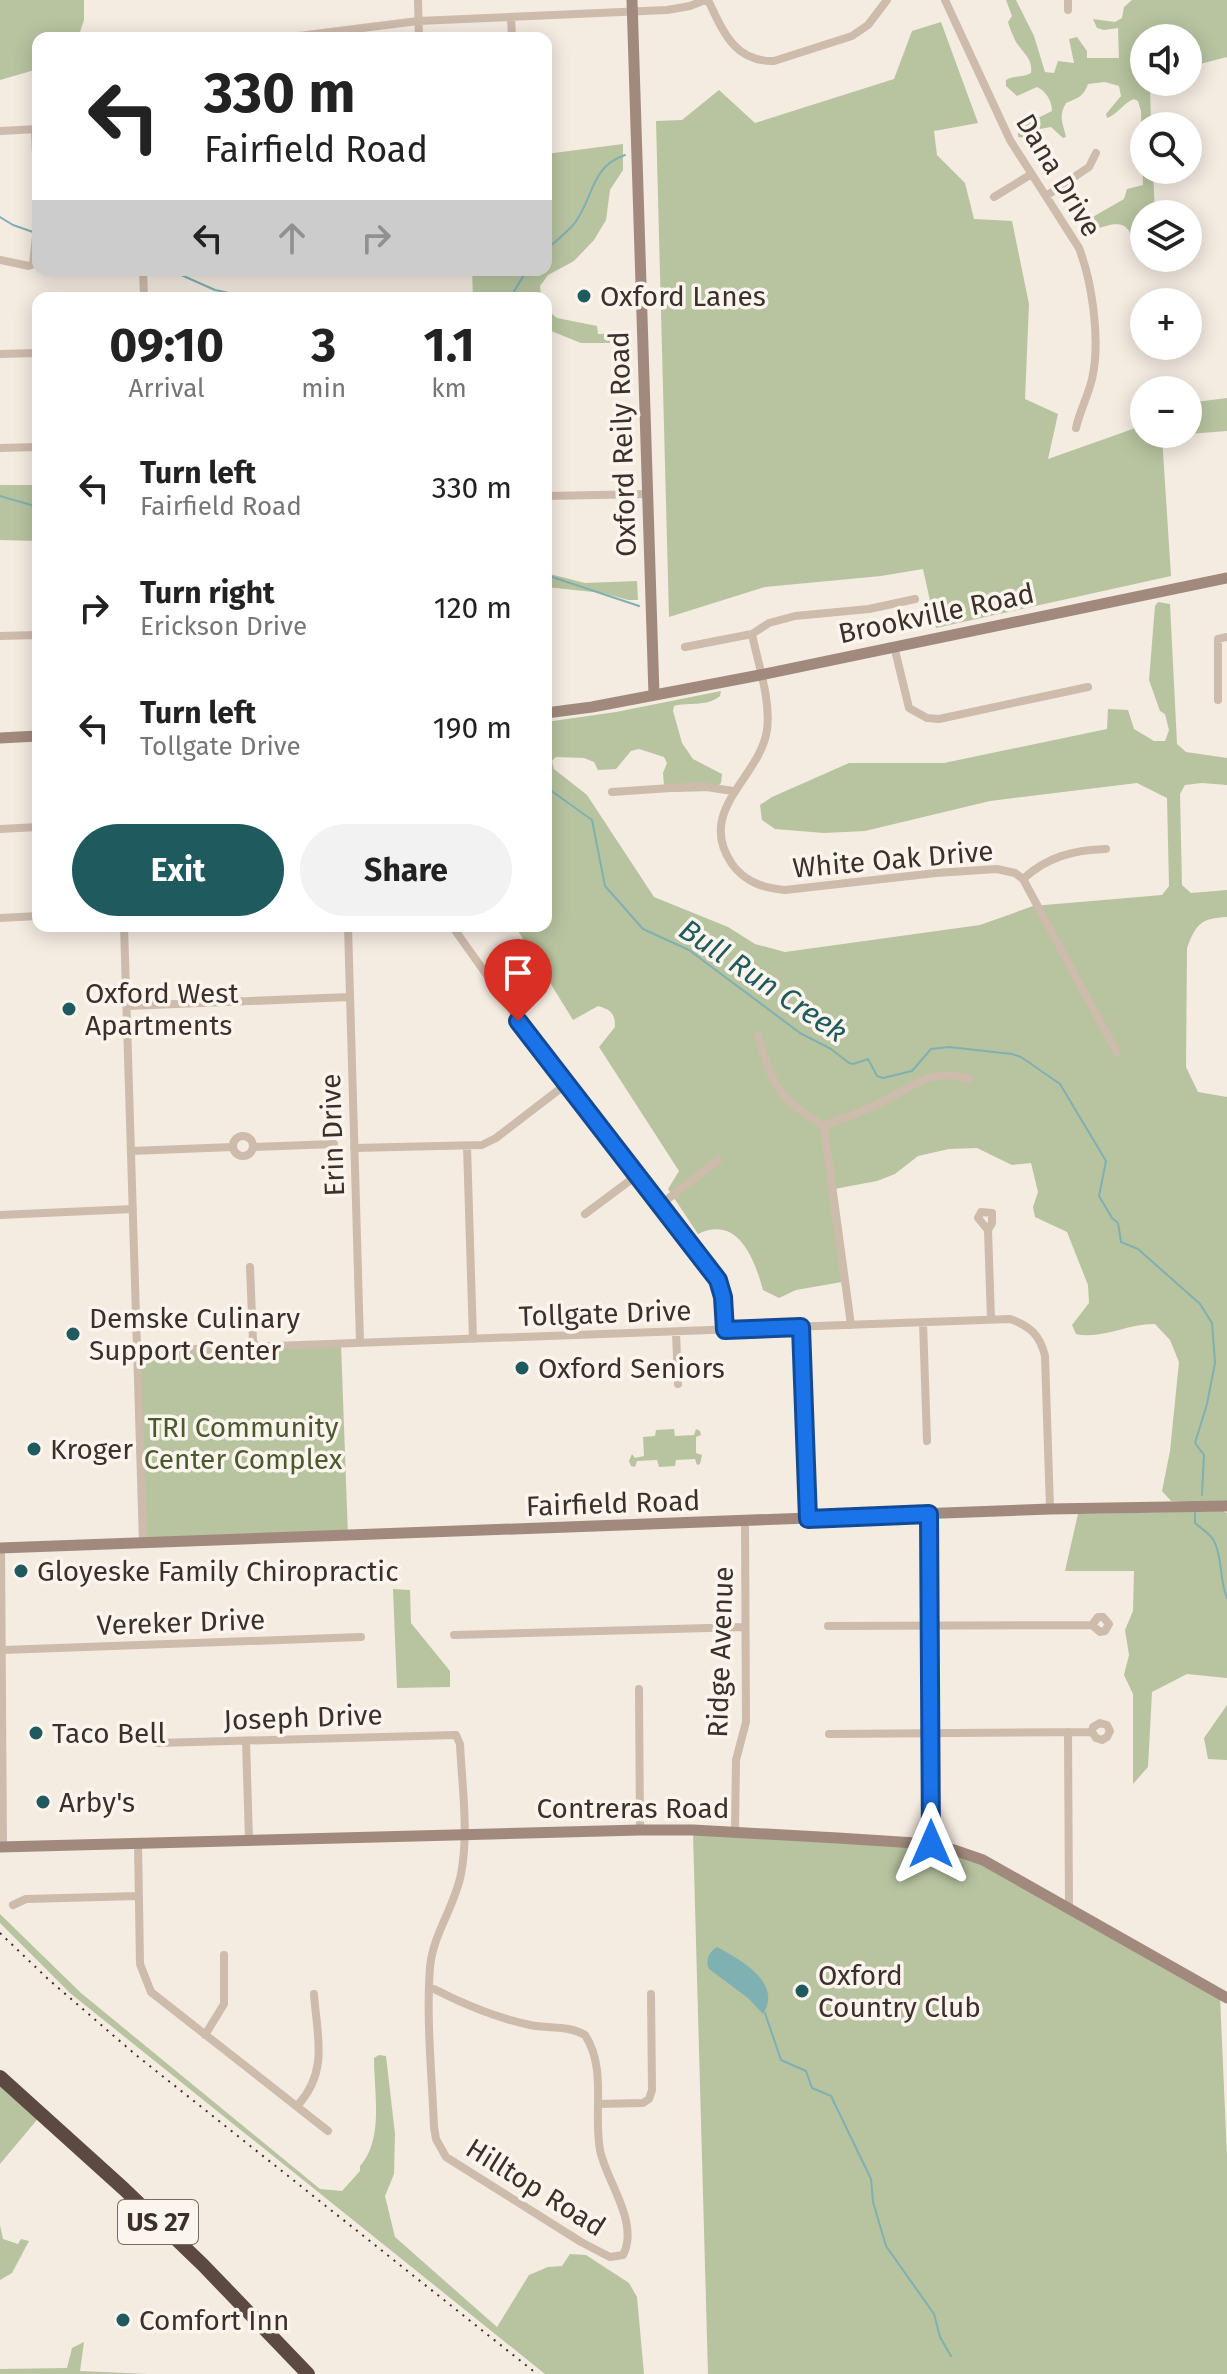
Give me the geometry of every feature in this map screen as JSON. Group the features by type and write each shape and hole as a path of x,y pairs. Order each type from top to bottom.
{"highway":[{"name":"US 27","path":"0,2077 203,2265 308,2374"}],"street":[{"path":"418,0 419,32"},
{"path":"331,32 418,21 511,17 632,6 667,10 707,0 731,45 740,53 762,61 774,61 852,36 868,25 887,0"},
{"name":"Dana Drive","path":"945,0 1010,140 1079,248 1088,277 1096,355 1090,388 1076,428"},
{"path":"1068,0 1068,10"},
{"name":"Oxford Reily Road","path":"632,6 654,695"},
{"path":"511,17 512,32"},
{"path":"0,131 32,129"},
{"path":"1046,196 1089,167 1096,153"},
{"path":"994,197 1030,175"},
{"path":"0,260 31,265 32,260"},
{"path":"0,354 32,353"},
{"path":"0,448 32,447"},
{"path":"552,496 648,494"},
{"name":"Brookville Road","path":"552,712 760,675 1227,578"},
{"path":"685,647 752,634 769,623 795,616 869,609 915,599"},
{"name":"White Oak Drive","path":"752,634 768,720 764,744 733,791 723,818 721,834 725,853 735,868 749,881 765,888 797,890 936,873 997,869 1015,873 1023,879 1117,1053"},
{"path":"0,636 32,635"},
{"path":"1218,700 1218,639 1227,637"},
{"path":"894,646 909,708 927,718 939,719 1088,687"},
{"path":"0,738 32,736"},
{"path":"612,792 700,786 733,791"},
{"path":"0,829 32,827"},
{"path":"1023,879 1039,865 1056,857 1106,849"},
{"path":"0,918 32,916"},
{"path":"124,932 143,1543"},
{"name":"Erin Drive","path":"348,932 360,1342"},
{"path":"456,932 565,1085 718,1280 723,1297 725,1330"},
{"path":"127,1006 350,997"},
{"path":"758,1036 772,1081 781,1096 824,1126 851,1325"},
{"path":"824,1126 879,1103 926,1077 943,1074 969,1079"},
{"path":"354,1148 467,1146 490,1142 565,1085"},
{"path":"244,1136 251,1139 253,1147 251,1153 245,1156 238,1155 233,1147 235,1140 244,1136"},
{"path":"253,1147 334,1144"},
{"path":"467,1146 473,1339"},
{"path":"131,1151 233,1147"},
{"path":"660,1205 718,1160"},
{"path":"585,1214 636,1176"},
{"path":"0,1215 133,1209"},
{"path":"988,1230 991,1319"},
{"path":"250,1267 253,1341 256,1347"},
{"name":"Tollgate Drive","path":"137,1351 1010,1319 1034,1331 1042,1342 1045,1356 1050,1509"},
{"path":"923,1322 927,1441"},
{"path":"801,1327 808,1519"},
{"path":"676,1332 678,1384"},
{"name":"Fairfield Road","path":"0,1548 1050,1509 1227,1506"},
{"path":"929,1514 931,1844"},
{"name":"Ridge Avenue","path":"735,1831 736,1760 746,1722 745,1522"},
{"path":"0,1548 2,1847"},
{"path":"828,1626 1092,1625"},
{"path":"454,1635 745,1627"},
{"name":"Vereker Drive","path":"3,1650 361,1637"},
{"path":"639,1689 640,1830"},
{"path":"1068,1732 1069,1909"},
{"path":"829,1734 1092,1732"},
{"name":"Joseph Drive","path":"157,1743 451,1735"},
{"name":"Hilltop Road","path":"430,1987 456,2000 527,2024 565,2027 585,2035 595,2057 600,2153 621,2203 625,2221 626,2249 618,2258 610,2257 555,2226 446,2157 440,2150 434,2127 430,1987 430,1967 434,1944 452,1905 464,1853 460,1744 456,1735 451,1735"},
{"path":"246,1741 249,1840"},
{"name":"Contreras Road","path":"2,1847 640,1830 735,1831 931,1844 983,1860 1227,1998"},
{"path":"138,1842 140,1964 146,1983 160,2000 328,2131"},
{"path":"13,1905 26,1899 138,1896"},
{"path":"205,2035 224,2004 224,1955"},
{"path":"298,2105 316,2079 319,2062 314,1994"},
{"path":"598,2104 643,2103 649,2099 652,2090 651,1994"}],"green space":[{"path":"0,0 84,0 84,20 80,32 32,32 32,71 0,80"},
{"path":"1006,0 1016,0 1034,36 1045,72 1054,73 1058,61 1074,63 1069,39 1077,37 1087,51 1087,58 1119,58 1118,28 1097,28 1093,19 1115,22 1122,18 1124,7 1132,0 1227,0 1227,57 1202,63 1202,24 1130,24 1130,96 1150,96 1151,112 1141,112 1138,101 1134,99 1107,118 1106,114 1121,96 1119,86 1105,82 1088,84 1082,94 1066,103 1062,112 1066,137 1063,138 1051,127 1040,129 1026,138 1018,137 1018,128 1052,111 1052,107 1046,94 1037,87 1017,96 1006,86 1006,80 1031,73 1029,60 1016,42 1008,22 1012,16"},
{"path":"941,22 978,123 934,131 937,155 965,183 974,219 1012,221 1029,304 1025,399 1058,414 1048,459 1130,430 1130,448 1163,448 1171,576 936,628 923,569 765,587 669,617 656,121 682,120 719,90 755,123 894,79 912,31"},
{"path":"623,144 623,170 610,190 606,220 594,240 574,261 552,273 552,153"},
{"path":"1154,184 1154,200 1130,200 1130,233 1119,224 1094,230 1090,227 1091,218 1124,199 1127,189"},
{"path":"472,276 547,276 540,286 540,292 473,292"},
{"path":"552,314 557,318 597,326 598,334 630,333 630,343 581,343 552,331"},
{"path":"1227,398 1227,431 1202,433 1202,401"},
{"path":"0,485 32,485 32,541 0,540"},
{"path":"552,575 585,583 637,581 638,600 552,588"},
{"path":"1158,602 1170,604 1177,744 1186,752 1227,758 1227,785 1185,785 1180,794 1182,885 1191,893 1227,890 1227,917 1201,924 1187,948 1186,1067 1198,1092 1227,1097 1227,1503 1171,1501 1162,1491 1170,1451 1179,1362 1170,1340 1155,1324 1095,1335 1076,1334 1072,1325 1089,1303 1088,1285 1067,1232 1035,1217 1033,1207 1038,1192 1031,1163 1012,1165 977,1148 949,1149 918,1156 895,1174 877,1181 829,1190 842,1282 796,1290 779,1298 763,1290 749,1253 734,1235 724,1230 698,1234 668,1189 679,1171 599,1047 615,1027 613,1015 598,1006 573,1020 519,932 552,932 552,761 554,769 587,795 654,897 728,927 755,944 785,952 980,925 1033,906 1162,895 1169,886 1167,798 1137,783 990,801 865,831 824,833 775,829 762,820 760,805 849,763 944,763 1107,729 1108,709 1128,710 1134,729 1154,741 1165,741 1169,730 1165,714 1160,711 1149,680 1155,606"},
{"path":"721,691 715,699 674,706 673,711 682,743 693,759 722,774 721,783 713,791 672,792 664,786 663,773 667,763 664,757 639,749 631,751 616,769 598,770 594,762 584,758 556,757 552,761 552,721"},
{"name":"TRI Community Center Complex","path":"341,1344 348,1536 143,1543 137,1351"},
{"path":"674,1429 675,1436 694,1435 696,1429 700,1431 701,1435 696,1437 696,1453 702,1455 700,1464 697,1465 695,1459 676,1460 675,1466 659,1467 657,1460 637,1461 635,1467 631,1466 629,1461 632,1454 635,1458 644,1456 643,1437 655,1436 656,1430"},
{"path":"1227,1513 1227,1678 1187,1674 1152,1692 1148,1767 1133,1784 1133,1694 1124,1675 1129,1655 1125,1630 1133,1611 1134,1571 1065,1571 1078,1514"},
{"path":"393,1589 410,1590 411,1623 450,1671 450,1687 397,1688"},
{"path":"1227,1705 1227,1760 1208,1759 1204,1738"},
{"path":"693,1833 922,1847 978,1862 1220,1996 1227,2157 1227,2374 708,2374"},
{"path":"0,1914 81,1993 320,2189 342,2191 360,2171 375,2129 374,2058 386,2056 395,2134 394,2174 385,2196 395,2237 497,2327 529,2275 548,2267 562,2266 570,2254 586,2255 629,2283 637,2297 644,2374 545,2374 70,1993 0,1923"},
{"path":"0,2077 41,2115 0,2164"},
{"path":"0,2225 3,2239 18,2244 21,2239 29,2241 12,2273 0,2280"},
{"path":"84,2342 80,2371 149,2374 0,2374 0,2369 67,2368 72,2348"}],"water":[{"path":"717,1947 747,1966 764,1983 768,2003 763,2014 748,1998 709,1969 708,1956"}],"waterway":[{"path":"552,244 574,224 605,167 625,155"},
{"path":"0,217 32,232"},
{"path":"184,276 224,292"},
{"path":"514,292 523,276"},
{"name":"Bull Run Creek","path":"0,496 32,505"},
{"name":"Bull Run Creek","path":"552,577 639,606"},
{"name":"Bull Run Creek","path":"552,791 592,820 605,886 643,929 689,950 800,1033 831,1049 849,1063 868,1059 877,1076 883,1078 912,1071 931,1049 949,1047 1012,1054 1060,1084 1106,1161 1099,1196 1118,1223 1121,1242 1138,1249 1200,1304 1212,1323 1215,1363 1195,1443 1204,1455 1202,1495"},
{"name":"Bull Run Creek","path":"1195,1513 1195,1523 1210,1536 1217,1548 1227,1598"},
{"path":"765,2013 781,2060 806,2071 812,2088 831,2096 871,2179 873,2202 886,2246 934,2314 940,2337 951,2356"}],"railway":[{"path":"0,1933 136,2055 537,2374"}],"place":[{"name":"Oxford Lanes","path":"584,296"},
{"name":"Oxford West Apartments","path":"69,1009"},
{"name":"Demske Culinary Support Center","path":"73,1334"},
{"name":"Oxford Seniors","path":"522,1368"},
{"name":"Kroger","path":"34,1449"},
{"name":"Gloyeske Family Chiropractic","path":"21,1571"},
{"name":"Taco Bell","path":"36,1733"},
{"name":"Arby's","path":"43,1802"},
{"name":"Oxford Country Club","path":"802,1991"},
{"name":"Comfort Inn","path":"123,2320"}],"route":[{"path":"518,1021 718,1280 722,1288 725,1330 801,1327 808,1519 929,1514 931,1844"}]}
